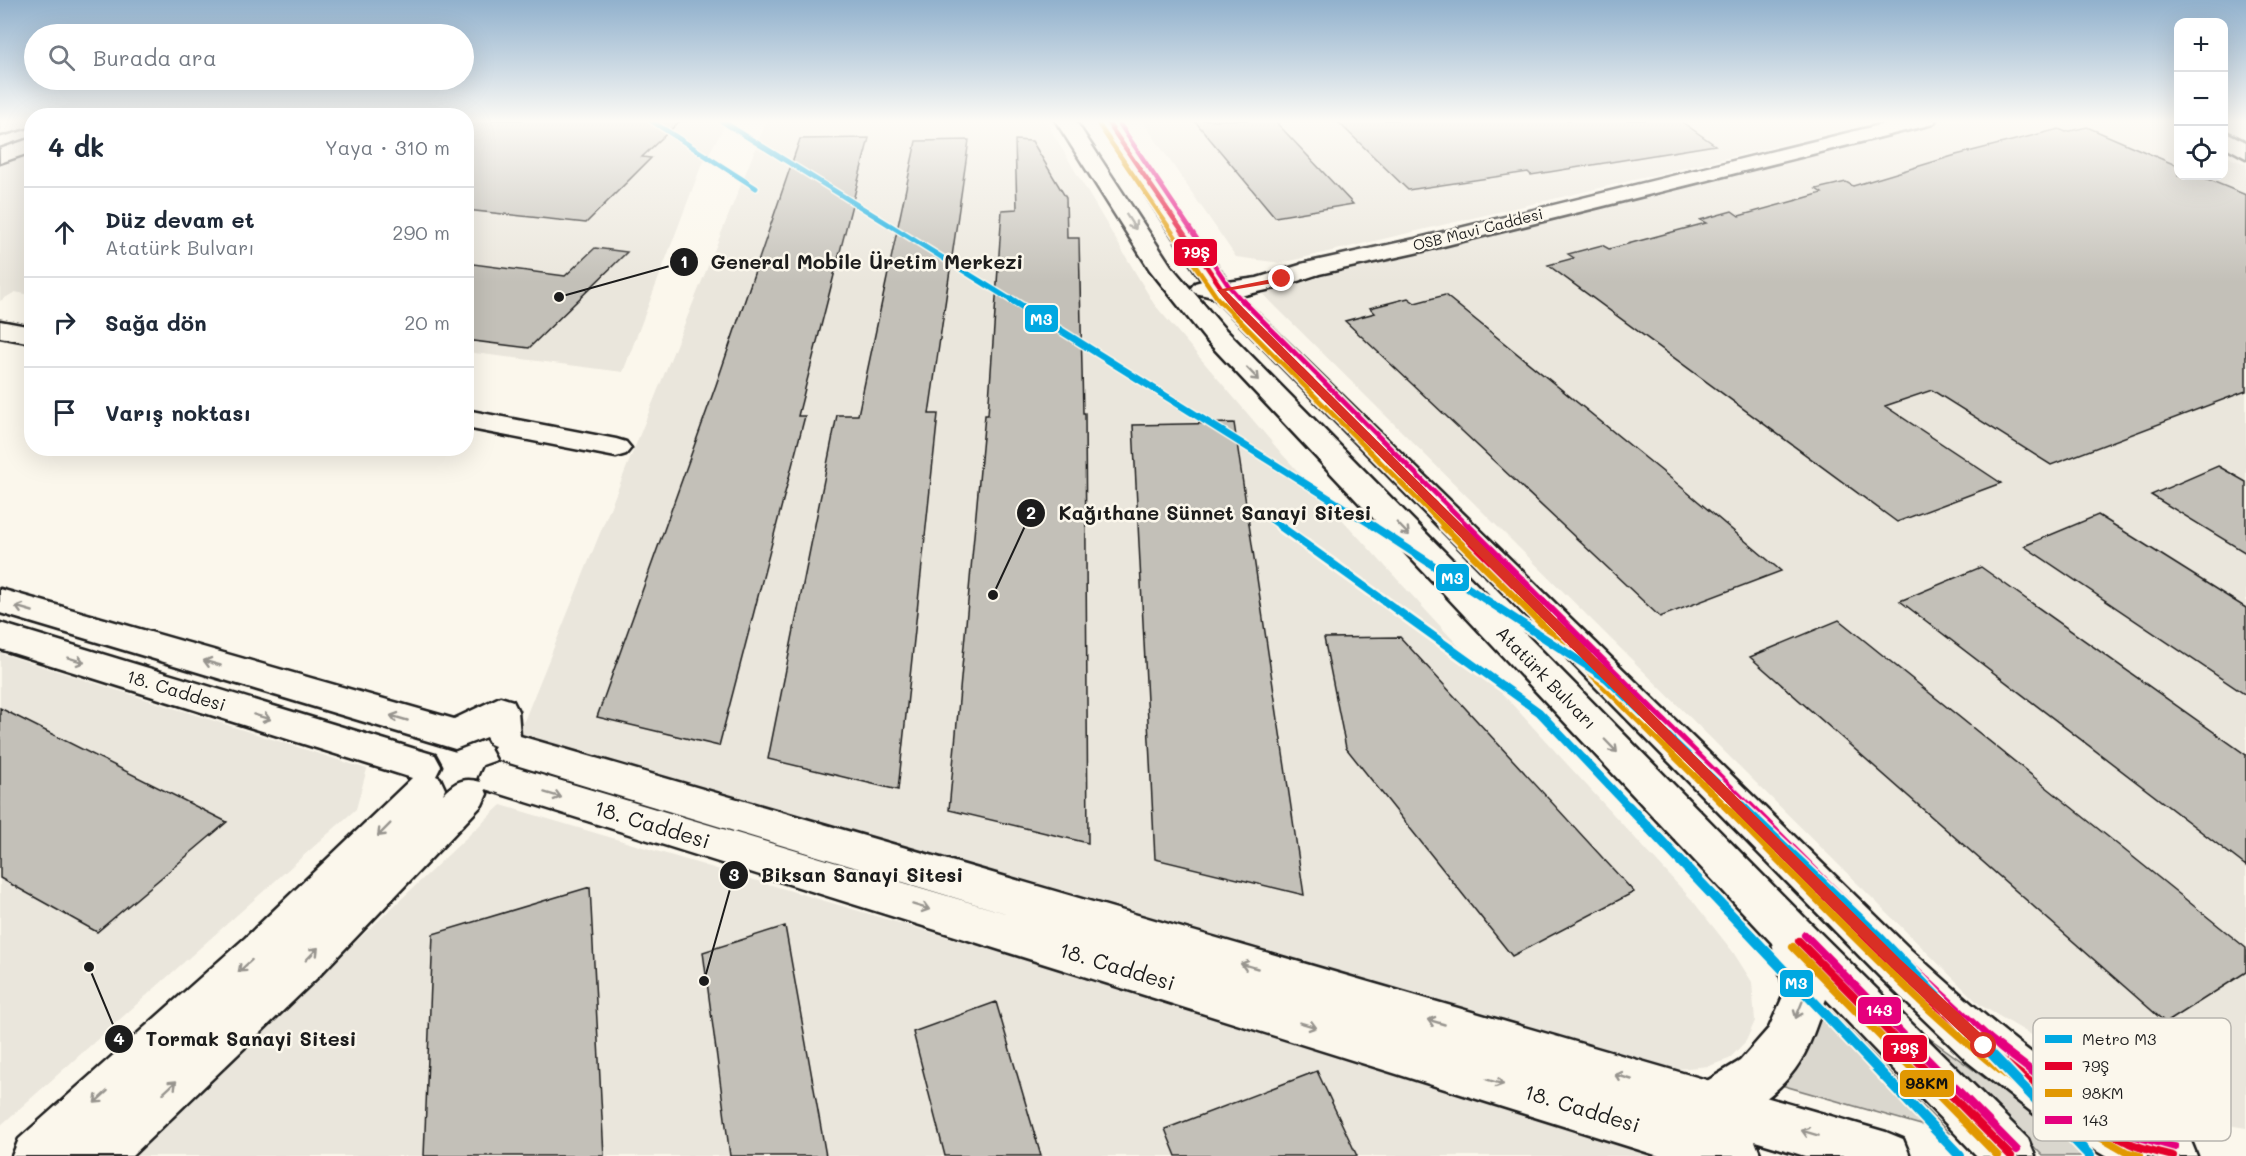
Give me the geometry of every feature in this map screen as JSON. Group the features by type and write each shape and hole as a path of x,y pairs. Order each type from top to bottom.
{"street":[{"name":"Atatürk Bulvarı","path":"1100,174 1162,270 1214,333 1792,934 2011,1156"},
{"path":"1142,174 1212,278 1258,330 1888,956 1984,1046 2033,1083"},
{"name":"OSB Mavi Caddesi","path":"1212,278 1282,279 1310,268 1415,246 1707,174"},
{"path":"1162,270 1194,286 1212,278"},
{"path":"0,329 24,334"},
{"path":"474,421 616,448"},
{"path":"0,601 460,733 493,729 495,764 303,963 97,1156"},
{"name":"18. Caddesi","path":"0,636 424,777 443,796 495,764 1737,1156"},
{"path":"36,1156 260,952 424,777 434,748 460,733"},
{"path":"495,764 1714,1104 1886,1156"},
{"path":"1714,1104 1756,1077 1785,1044 1807,992 1792,934"},
{"path":"2126,1141 2173,1156"}],"shaded area":[{"path":"0,174 24,174 24,294 15,292 0,301"},
{"path":"474,174 698,174 623,372 474,353"},
{"path":"745,174 1077,174 1154,304 1282,454 1692,900 1733,952 1752,982 1755,1021 1746,1041 1729,1059 1709,1066 1677,1069 518,736"},
{"path":"1179,174 1659,174 1281,263 1236,257"},
{"path":"1715,174 2174,174 2174,180 2228,180 2228,174 2246,174 2246,1128 2231,1126 2231,1018 2033,1018 2033,1036 1980,1005 1261,292"},
{"path":"0,653 367,769 356,809 0,1126"},
{"path":"501,805 1687,1156 129,1156"},
{"path":"1801,980 1949,1133 1767,1081"},
{"path":"1921,1032 2033,1113 2033,1141 2072,1141 2093,1156 2043,1156"}],"building":[{"path":"474,174 635,174 586,223 474,211"},
{"path":"788,174 860,174 798,416 805,416 719,746 597,717 716,385"},
{"path":"909,174 964,174 929,414 938,414 898,790 768,759 837,415 858,415"},
{"path":"1016,174 1052,174 1066,198 1067,238 1079,238 1083,413 1085,413 1088,843 949,810 985,415 988,415 1002,210 1017,209"},
{"path":"1239,174 1325,174 1353,204 1275,217"},
{"path":"1391,174 1515,174 1408,190"},
{"path":"1893,174 2174,174 2174,180 2210,180 2246,195 2246,391 2051,465 1932,390 1885,406 2001,483 1897,522 1548,265 1574,258 1568,254 1602,245 1609,249 1706,223 1700,220 1732,211 1739,216 1822,193 1816,189 1846,182 1853,186"},
{"path":"595,248 627,252 529,348 474,341 474,264 565,276"},
{"path":"1445,295 1781,571 1660,617 1345,321 1375,313 1370,308 1408,298 1415,303"},
{"path":"1234,423 1304,895 1155,859 1133,425"},
{"path":"2218,466 2246,482 2246,553 2151,495"},
{"path":"2098,515 2246,608 2246,695 2024,546"},
{"path":"1981,567 2246,755 2246,866 1900,601"},
{"path":"1839,620 2246,948 2246,972 2174,1018 2160,1018 1750,657"},
{"path":"1400,637 1634,892 1512,956 1346,748 1324,638"},
{"path":"0,708 227,822 97,932 0,878"},
{"path":"590,887 604,1156 424,1156 433,934"},
{"path":"785,926 826,1156 730,1156 703,952"},
{"path":"996,1002 1041,1156 945,1156 913,1032"},
{"path":"1317,1071 1357,1156 1176,1156 1165,1129"}],"metro line":[{"name":"M3","path":"734,174 756,188"},
{"name":"M3","path":"807,174 1320,491 1607,679 1880,938 2033,1097"},
{"name":"M3","path":"1264,514 1539,712 1960,1156"},
{"name":"M3","path":"2076,1141 2090,1156"}],"transit line":[{"name":"98KM","path":"1132,174 1214,295 1235,319 1890,970 1979,1053 2033,1095"},
{"name":"79Ş","path":"1142,174 1221,290 1241,313 1896,964 1984,1046 2033,1083"},
{"name":"143","path":"1153,174 1228,285 1248,307 1902,958 1990,1039 2033,1072"},
{"name":"143","path":"1805,935 2017,1150"},
{"name":"79Ş","path":"1799,941 2011,1156"},
{"name":"98KM","path":"1793,947 1998,1156"},
{"name":"98KM","path":"2107,1141 2126,1152 2140,1156"},
{"name":"79Ş","path":"2126,1141 2173,1156"},
{"name":"143","path":"2153,1141 2175,1147"}],"place":[{"name":"General Mobile Üretim Merkezi","path":"559,297"},
{"name":"Kağıthane Sünnet Sanayi Sitesi","path":"993,595"},
{"name":"Tormak Sanayi Sitesi","path":"89,967"},
{"name":"Biksan Sanayi Sitesi","path":"704,981"}],"route":[{"path":"1282,279 1247,288 1221,290 1241,313 1896,964 1984,1046"}]}
